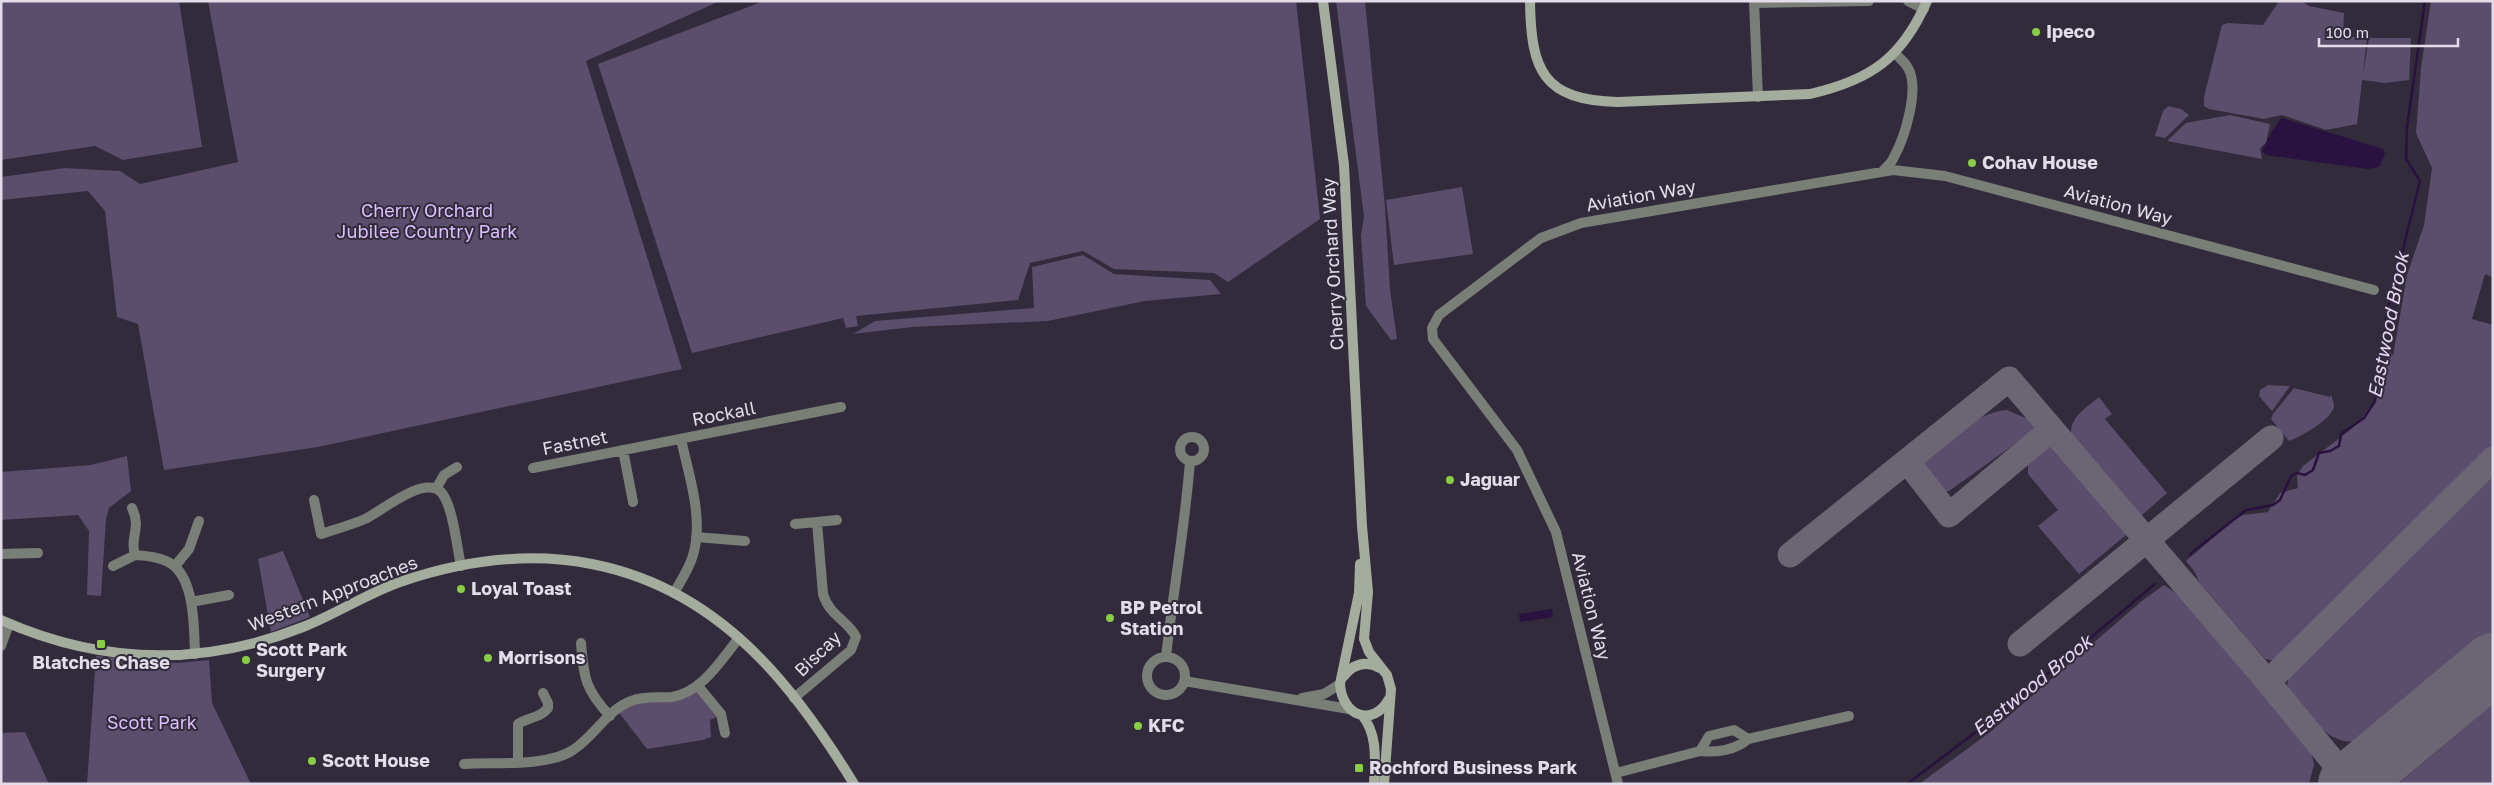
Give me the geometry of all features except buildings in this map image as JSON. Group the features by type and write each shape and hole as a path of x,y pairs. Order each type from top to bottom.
{"street":[{"name":"Cherry Orchard Way","path":"1323,1 1344,165 1362,526 1368,592 1364,639 1369,652 1390,682 1384,784"},
{"path":"1530,1 1531,32 1541,72 1550,82 1574,98 1593,102 1810,94 1835,88 1866,74 1895,53 1909,36 1926,5 1908,1"},
{"path":"1758,97 1754,2 1870,1"},
{"path":"1882,172 1894,158 1909,113 1912,92 1911,76 1908,67 1895,53"},
{"name":"Aviation Way","path":"1618,784 1556,532 1517,450 1434,339 1432,328 1439,315 1541,238 1581,223 1892,170 1945,176 2374,290"},
{"name":"Rockall","path":"674,594 692,558 696,537 695,512 681,439 842,407"},
{"name":"Fastnet","path":"533,468 681,439"},
{"name":"Fastnet","path":"623,450 633,502"},
{"path":"1166,658 1172,601 1184,531 1190,461"},
{"path":"436,489 444,476 457,467"},
{"path":"314,500 321,534 368,518 413,490 424,487 436,489 442,493 448,508 461,566"},
{"path":"132,508 138,525 134,544 135,555"},
{"path":"795,524 837,520"},
{"path":"175,566 189,549 199,521"},
{"name":"Biscay","path":"794,698 845,656 855,642 852,630 831,611 823,594 817,522"},
{"name":"Cherry Orchard Way","path":"1349,709 1341,696 1341,681 1359,593 1362,526"},
{"path":"696,537 745,541"},
{"path":"1,554 38,553"},
{"path":"113,566 135,555 162,560 175,566 191,602 195,654"},
{"name":"Western Approaches","path":"5,622 44,636 93,648 152,657 195,654 223,651 274,637 317,621 397,583 461,566 527,559 582,562 616,568 674,594 702,610 739,638 762,660 794,698 816,726 854,784"},
{"path":"191,602 229,596"},
{"path":"1,646 5,622"},
{"path":"464,764 518,762 552,758 573,750 610,716 631,701 682,695 698,686 739,638"},
{"path":"581,643 584,672 589,688 610,716"},
{"path":"1166,658 1181,665 1184,681 1182,686 1173,694 1162,694 1152,689 1147,679 1149,668 1156,660 1166,658"},
{"path":"1293,699 1324,694 1358,664 1373,664 1382,670"},
{"path":"1184,681 1349,709 1362,715 1368,715 1381,710 1390,696"},
{"path":"698,686 721,714 725,733"},
{"path":"518,762 518,724 523,720 538,717 548,708 543,692"},
{"path":"1362,715 1368,723 1374,740 1374,784"},
{"path":"1616,773 1700,751 1711,753 1740,746 1748,739 1849,716"},
{"path":"1700,751 1708,736 1734,730 1748,739"}],"green space":[{"path":"1,1 179,1 202,147 123,160 95,146 1,160"},
{"name":"Cherry Orchard Jubilee Country Park","path":"208,1 720,1 586,61 682,369 318,447 164,470 138,324 117,317 105,211 88,191 1,200 1,177 65,168 120,171 140,184 238,162"},
{"path":"764,1 1296,1 1320,219 1228,282 1214,273 1114,269 1083,251 1030,263 1018,300 856,316 858,326 846,328 843,318 692,353 598,64"},
{"path":"1336,1 1365,1 1385,207 1390,290 1397,339 1391,340 1366,306 1361,236 1364,216"},
{"path":"2279,1 2302,1 2309,6 2344,13 2343,36 2367,38 2357,124 2326,130 2282,115 2264,119 2209,109 2204,106 2204,97 2222,25 2228,23 2263,25"},
{"path":"2431,1 2493,1 2493,275 2492,277 2485,274 2472,319 2493,325 2493,451 2284,660 2265,659 2199,582 2195,572 2186,561 2233,521 2243,515 2268,512 2280,493 2298,488 2297,475 2303,466 2350,430 2362,418 2377,396 2386,357 2384,341 2393,356 2407,275 2424,225 2432,168 2416,133 2421,68"},
{"path":"2369,38 2411,38 2409,80 2385,83 2362,80"},
{"path":"2168,106 2181,109 2189,115 2165,138 2155,136 2163,111"},
{"path":"2230,115 2270,124 2266,143 2260,148 2262,159 2167,141 2186,123"},
{"path":"1462,187 1473,254 1394,265 1386,200"},
{"path":"1083,255 1114,274 1210,280 1221,294 1145,301 1048,321 912,327 853,334 875,321 1034,308 1032,267"},
{"path":"2268,385 2290,386 2272,411 2259,396 2260,390"},
{"path":"2294,388 2330,397 2331,394 2334,406 2322,422 2308,432 2289,441 2271,419"},
{"path":"2099,397 2112,414 2105,419 2167,493 2141,516 2071,436 2071,429 2076,418"},
{"path":"2007,410 2030,420 2037,428 1949,491 1938,491 1921,471 1922,462 1972,422 1995,412"},
{"path":"2044,445 2053,447 2126,535 2079,574 2038,526 2058,510 2028,474 2028,457"},
{"path":"127,456 131,491 109,508 106,519 101,596 87,595 89,531 78,515 1,520 1,472 91,465"},
{"path":"2493,464 2493,637 2372,738 2357,742 2344,741 2332,737 2313,720 2287,687 2289,670"},
{"path":"283,551 310,617 271,632 258,559"},
{"path":"2164,585 2182,597 2311,750 2314,765 2309,784 1919,784 1989,733 2143,600"},
{"name":"Scott Park","path":"96,656 177,663 209,660 212,703 251,784 87,784"},
{"path":"698,686 717,717 710,720 711,737 703,740 647,749 617,710"},
{"path":"2493,704 2493,784 2398,784"},
{"path":"25,732 49,784 1,784 1,733"}],"shaded area":[{"path":"2282,118 2383,149 2385,154 2379,167 2368,169 2266,155 2262,151"},
{"path":"1552,609 1553,617 1520,622 1519,614"}],"waterway":[{"name":"Eastwood Brook","path":"2190,554 2246,510 2273,505 2280,500 2291,476 2297,473 2305,475 2313,470 2319,453 2330,451 2339,446 2341,434 2364,418 2375,401 2387,313 2420,181 2406,159 2407,127 2425,1"},
{"name":"Eastwood Brook","path":"1907,784 1997,716 2155,584"}],"taxiway":[{"path":"1790,555 2009,379 2268,682 2336,765 2354,770 2372,765"},
{"path":"1907,461 1949,515 2052,429"},
{"path":"2020,644 2271,438"},
{"path":"2268,682 2493,459"}],"runway":[{"path":"2349,784 2493,664"}],"place":[{"name":"Ipeco","path":"2036,32"},
{"name":"Cohav House","path":"1972,163"},
{"name":"Jaguar","path":"1450,480"},
{"name":"Loyal Toast","path":"461,589"},
{"name":"BP Petrol Station","path":"1110,618"},
{"name":"Blatches Chase","path":"101,644"},
{"name":"Morrisons","path":"488,658"},
{"name":"Scott Park Surgery","path":"246,660"},
{"name":"KFC","path":"1138,726"},
{"name":"Scott House","path":"312,761"},
{"name":"Rochford Business Park","path":"1359,768"}]}
